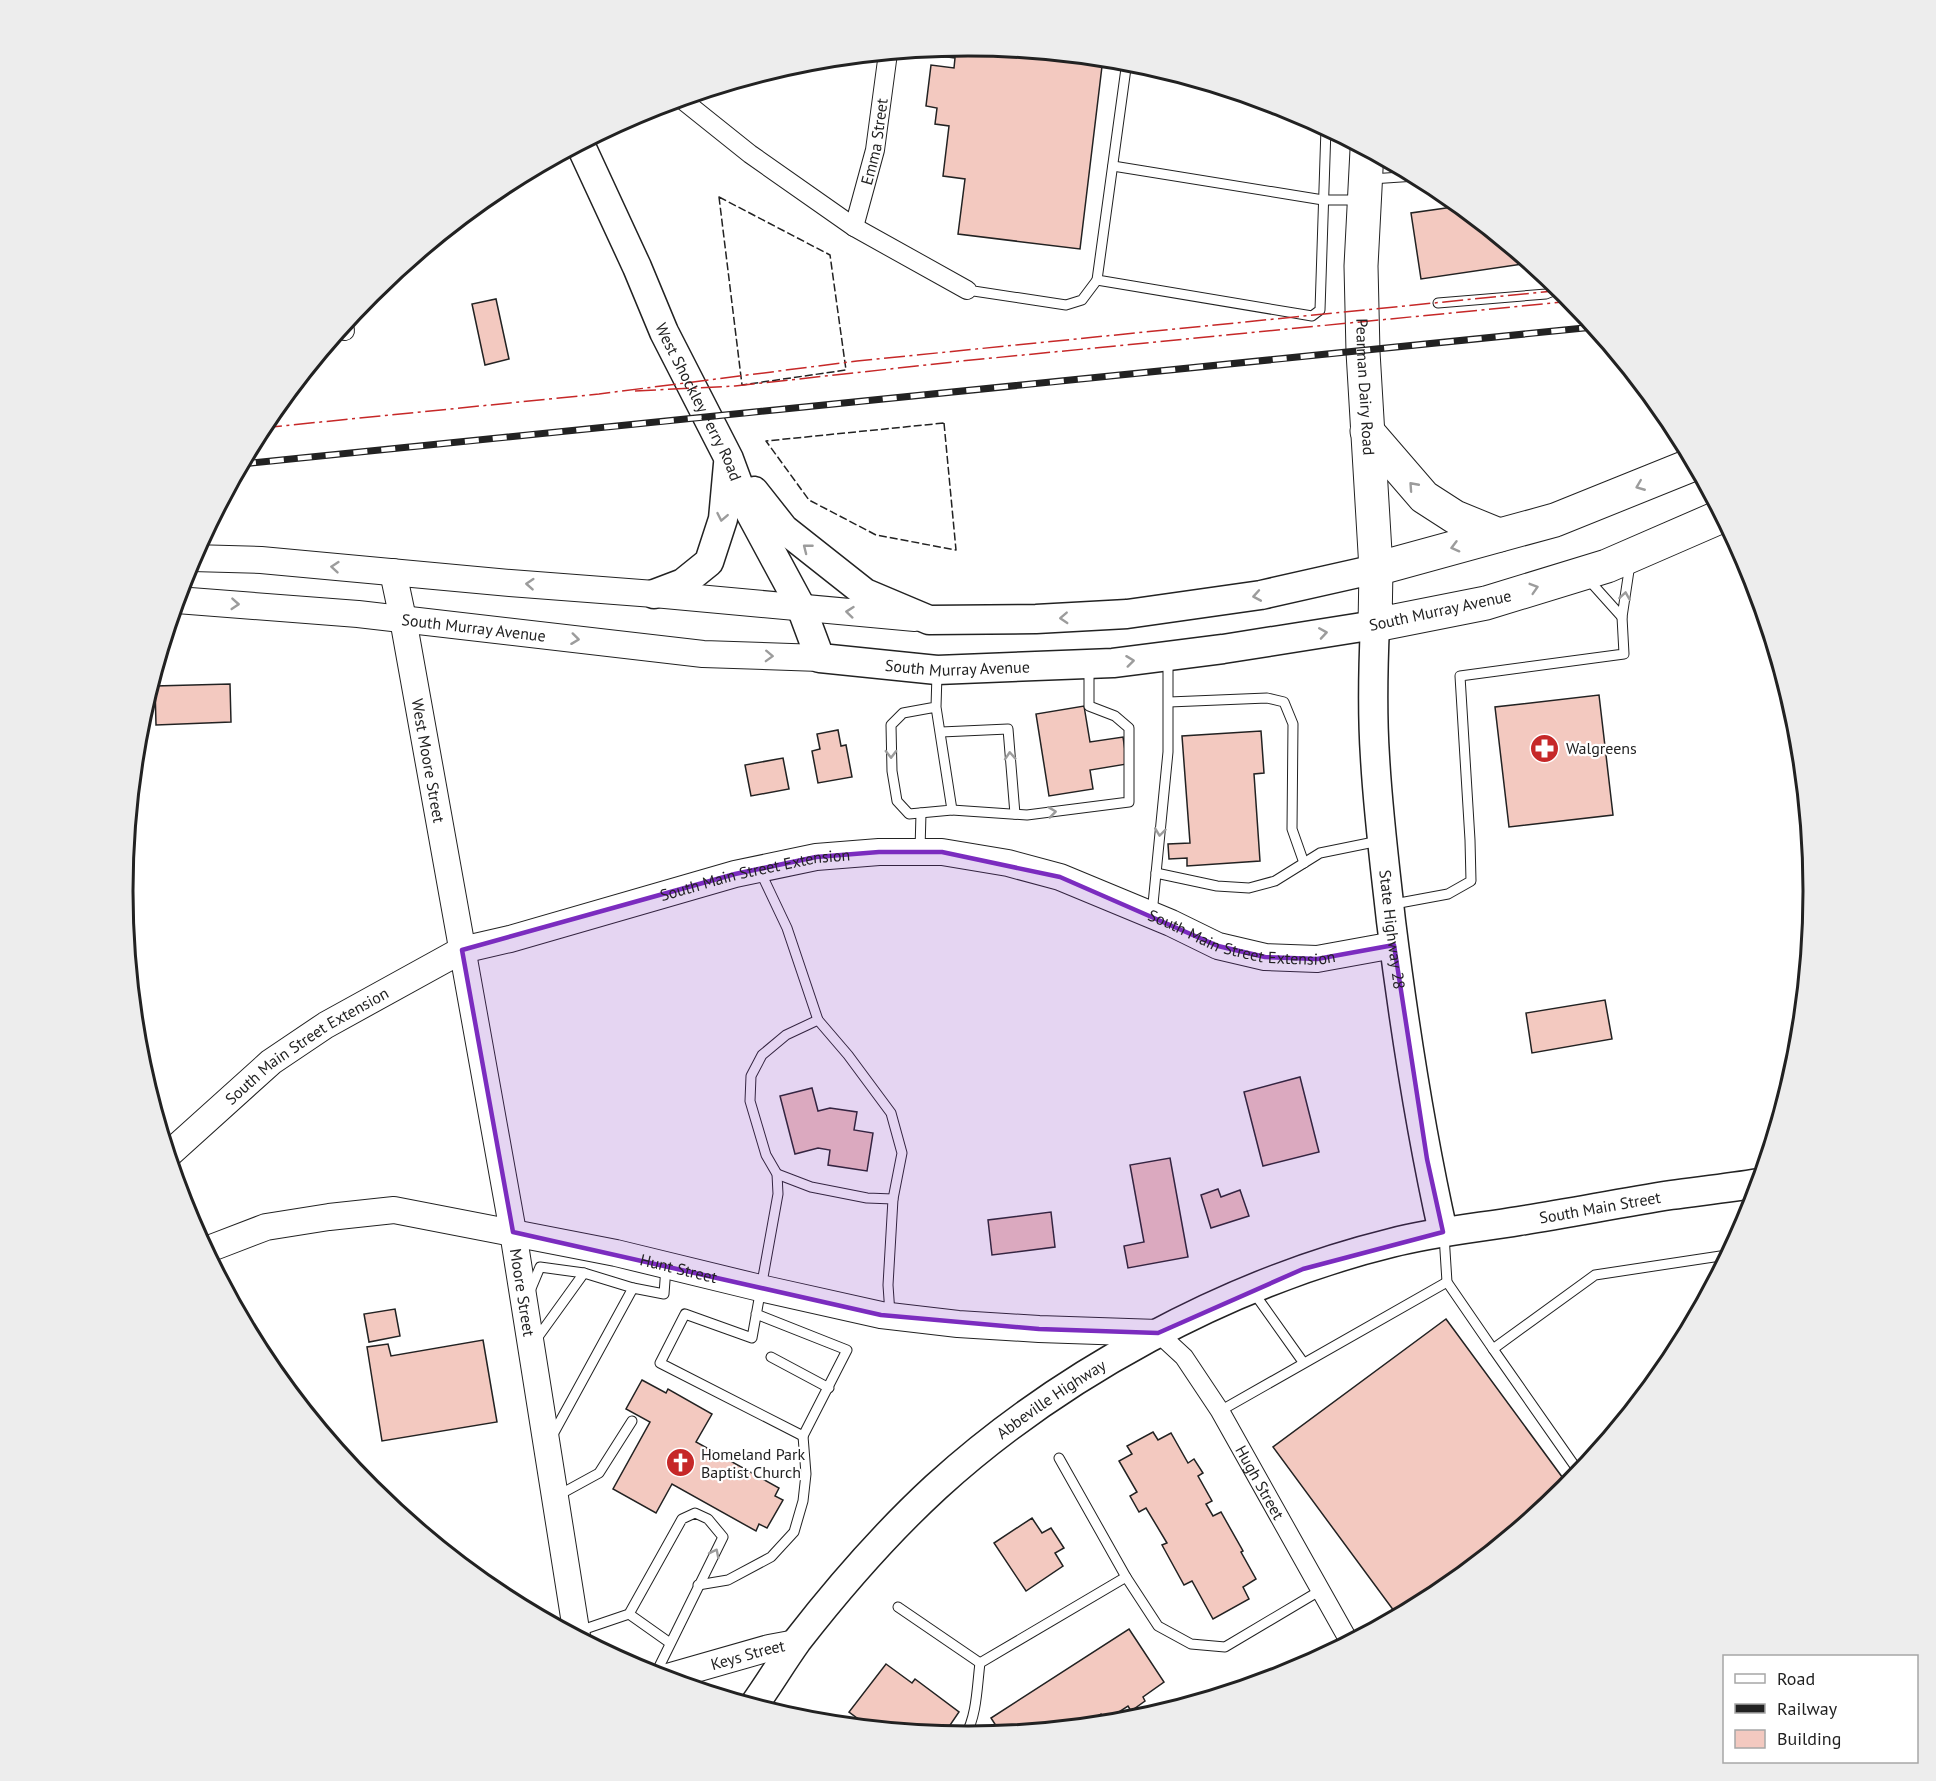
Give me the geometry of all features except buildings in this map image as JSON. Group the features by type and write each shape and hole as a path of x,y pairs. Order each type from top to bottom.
{"highway":[{"name":"Pearman Dairy Road","path":"1366,176 1361,266 1362,352 1376,569 1375,625"},
{"path":"1367,431 1424,497 1455,517 1499,535"},
{"path":"1376,569 1555,520 1687,467"},
{"name":"South Murray Avenue","path":"1375,625 1486,603 1583,574 1631,556 1716,519"}],"main road":[{"name":"West Shockley Ferry Road","path":"583,150 637,267 664,332 729,459 746,505 801,607 820,658"},
{"path":"654,594 683,583 709,562 723,519 729,459"},
{"path":"729,459 784,529 865,593 929,620 1036,619 1127,614 1261,595 1376,569"},
{"name":"South Murray Avenue","path":"820,658 937,670 1089,664 1168,656 1375,625"},
{"name":"State Highway 28","path":"1375,625 1372,691 1374,747 1389,905 1427,1158 1443,1232"},
{"name":"South Main Street","path":"1443,1232 1749,1185"},
{"name":"Abbeville Highway","path":"758,1698 796,1643 834,1595 890,1534 935,1488 982,1448 1033,1410 1084,1376 1158,1333 1211,1306 1303,1269 1368,1249 1443,1232"}],"street":[{"name":"Emma Street","path":"854,227 875,150 887,60"},
{"path":"689,104 750,154 854,227 967,290"},
{"path":"203,558 261,560 929,620"},
{"name":"West Moore Street","path":"393,572 462,950"},
{"name":"South Murray Avenue","path":"185,601 403,619 704,654 820,658"},
{"name":"South Main Street Extension","path":"174,1149 271,1062 326,1025 462,950 510,939 723,877 816,857 879,852 942,852 1008,863 1060,877 1152,915 1218,946 1265,957 1317,959 1394,945"},
{"name":"Moore Street","path":"462,950 513,1232 576,1627"},
{"name":"Hunt Street","path":"213,1247 266,1227 394,1210 513,1232 890,1316 958,1324 1158,1333"},
{"name":"Hugh Street","path":"1158,1333 1184,1357 1220,1411 1345,1635"},
{"name":"Keys Street","path":"680,1674 769,1648 796,1643"}],"lane":[{"path":"967,290 1066,305 1082,300 1097,280 1126,71"},
{"path":"1097,280 1312,316 1320,310 1326,137"},
{"path":"1113,166 1323,200 1366,176 1400,176"},
{"path":"1438,303 1550,292"},
{"path":"1389,905 1448,894 1471,881 1460,676 1624,654 1622,617 1631,556"},
{"path":"1583,574 1622,617"},
{"path":"1152,915 1168,752 1168,656"},
{"path":"936,707 903,713 891,725 892,771 897,801 909,814 952,810 1027,815 1129,802 1129,728 1114,716 1089,706 1089,664"},
{"path":"937,670 936,707 952,810"},
{"path":"1168,702 1267,698 1284,702 1293,724 1292,829 1304,863"},
{"path":"940,732 1008,729 1015,814"},
{"path":"920,852 921,813"},
{"path":"1156,873 1218,886 1250,888 1275,881 1320,854 1382,841"},
{"path":"759,869 787,928 819,1020 891,1113 902,1153 893,1199 888,1285 890,1316"},
{"path":"802,1436 660,1363 685,1314 752,1338 778,1194 777,1174 766,1155 750,1101 751,1076 762,1055 786,1035 819,1020"},
{"path":"777,1174 822,1190 867,1198 893,1199"},
{"path":"1443,1232 1447,1282 1574,1464"},
{"path":"1493,1349 1595,1275 1719,1256"},
{"path":"524,1304 540,1268 584,1273 664,1294 666,1265"},
{"path":"531,1347 584,1273"},
{"path":"1220,1411 1447,1282"},
{"path":"547,1446 633,1287"},
{"path":"1251,1289 1303,1362"},
{"path":"698,1586 728,1580 771,1557 794,1532 803,1501 806,1474 802,1436 847,1350 756,1314"},
{"path":"771,1357 829,1388"},
{"path":"555,1497 599,1473 632,1421"},
{"path":"1059,1458 1126,1577 1158,1626 1191,1644 1226,1647 1321,1590"},
{"path":"584,1631 629,1614 682,1519 695,1513 708,1519 723,1537 659,1666"},
{"path":"980,1663 1126,1577"},
{"path":"898,1607 980,1663"},
{"path":"629,1614 670,1643"},
{"path":"970,1726 980,1663"}],"highlighted area":[{"path":"879,852 942,852 1060,877 1218,946 1265,957 1317,959 1394,945 1427,1159 1443,1232 1303,1269 1158,1333 1039,1329 881,1315 513,1232 462,950 735,874 816,857"}],"railway":[{"path":"251,463 1585,328"}],"fence":[{"path":"719,197 830,255 846,370 742,385 719,197"},
{"path":"944,423 956,550 876,535 809,500 766,441 944,423"}],"power":[{"path":"274,427 599,394 857,361 1549,291"},
{"path":"635,391 735,386 962,361 1560,302"}],"place":[{"name":"Walgreens","path":"1545,748"},
{"name":"Homeland Park Baptist Church","path":"680,1463"}]}
